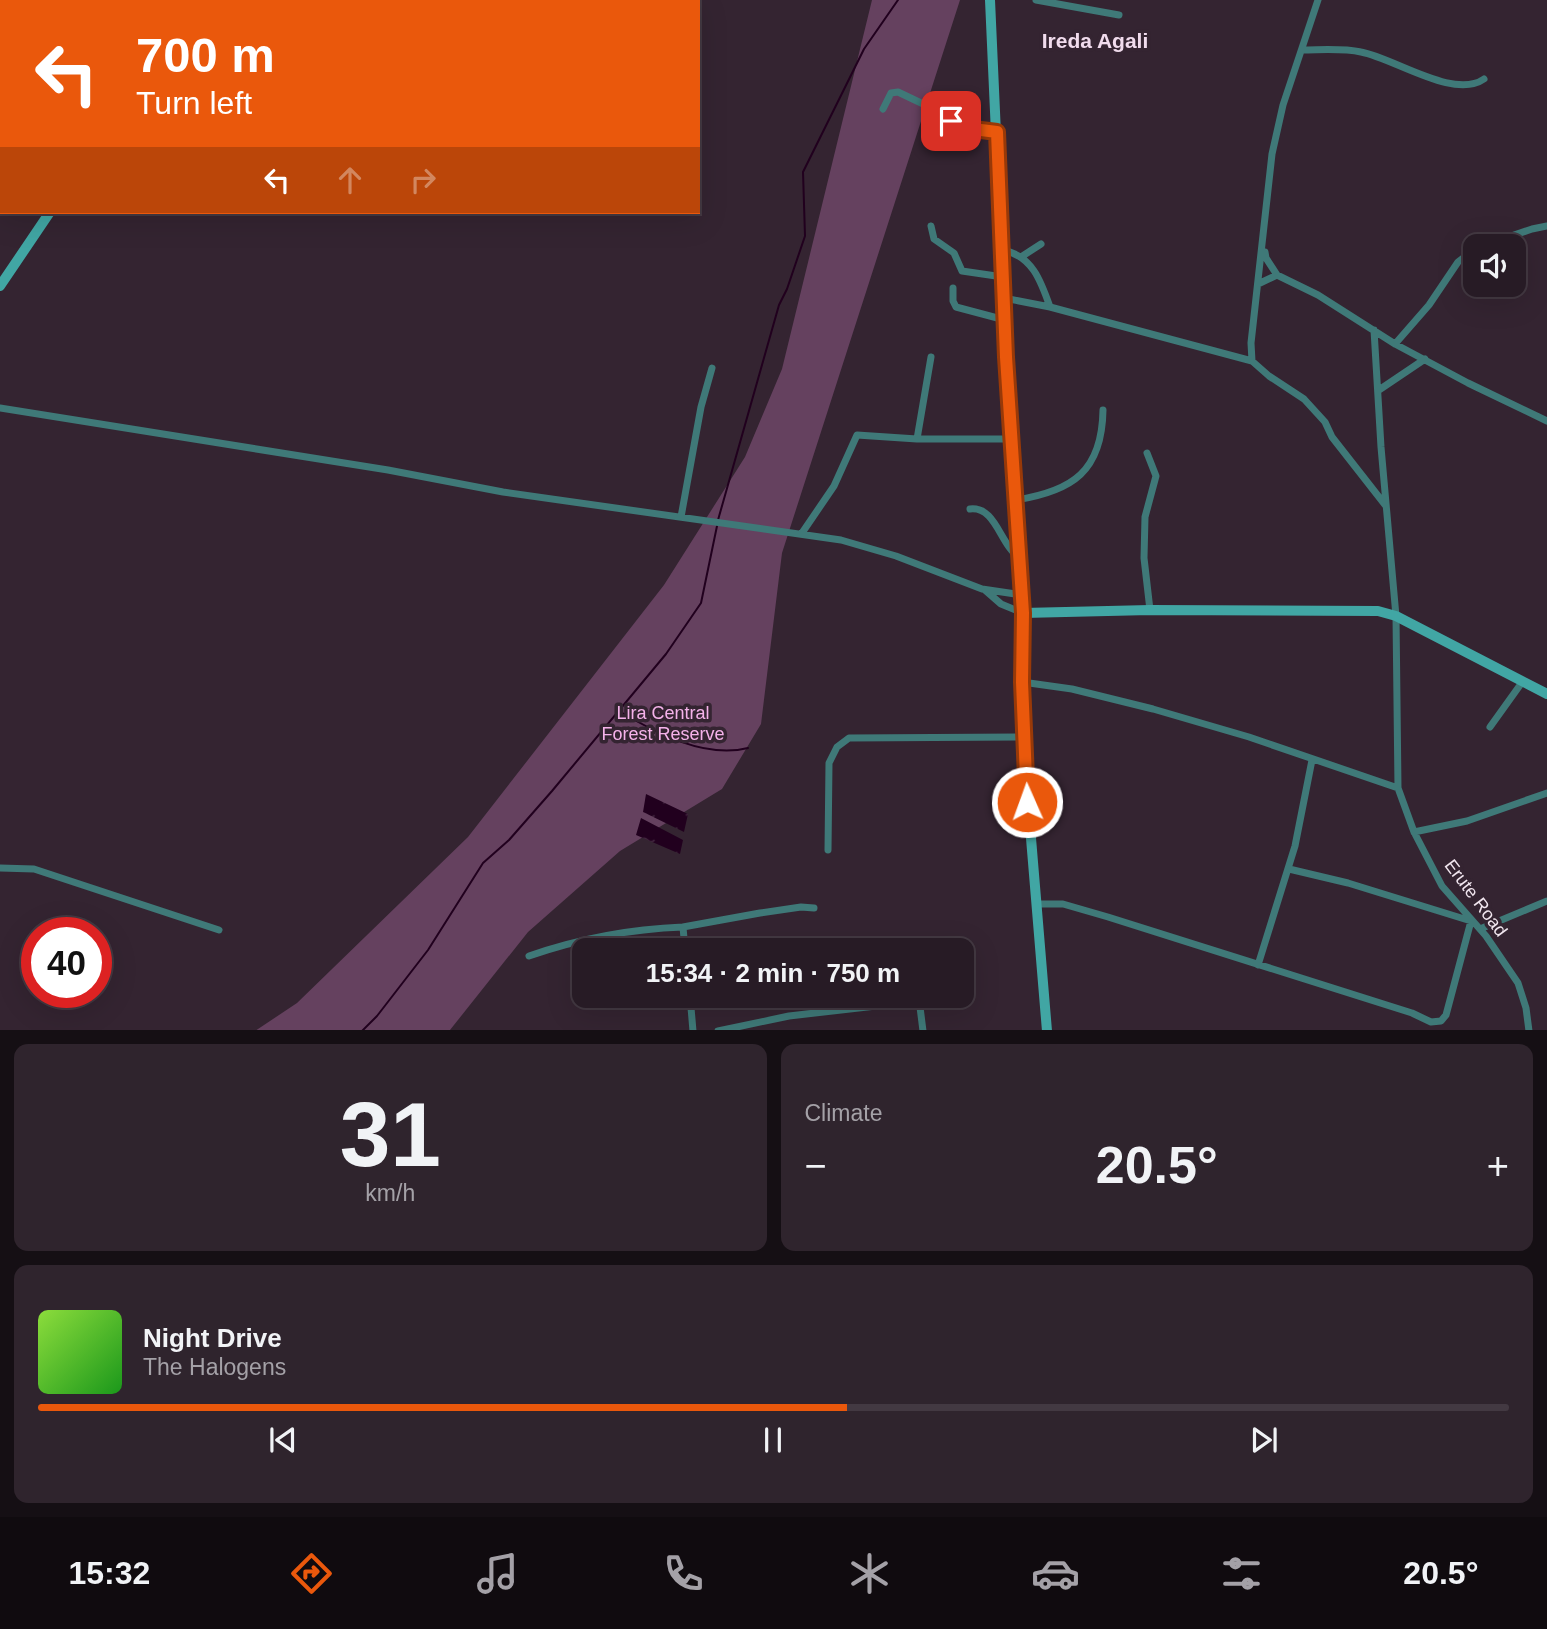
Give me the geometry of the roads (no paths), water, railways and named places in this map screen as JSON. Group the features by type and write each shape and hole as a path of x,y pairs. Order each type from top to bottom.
{"street":[{"path":"990,0 1005,320 1023,613 1022,682 1027,802 1047,1030"},
{"path":"1036,0 1119,15"},
{"path":"1251,361 1272,155 1283,105 1318,0"},
{"path":"1301,50 1364,52 1448,83 1477,84 1484,79"},
{"path":"883,109 891,93 898,92 940,112 965,128"},
{"path":"936,130 965,128 997,132"},
{"path":"0,285 49,214"},
{"path":"931,226 934,239 954,253 962,271 1003,276"},
{"path":"1517,234 1547,226"},
{"path":"1264,241 1266,258 1277,275 1359,318 1395,344 1547,421"},
{"path":"1021,257 1041,244"},
{"path":"1002,250 1021,257 1040,277 1050,307"},
{"path":"1395,344 1429,305 1463,258"},
{"path":"1258,285 1277,275"},
{"path":"953,288 956,307 1005,320"},
{"path":"1004,298 1050,307 1251,361 1304,399 1325,422 1332,437 1386,507"},
{"name":"Erute Road","path":"1374,330 1396,616 1398,788 1414,832 1442,886 1480,929 1518,983 1526,1008 1529,1030"},
{"path":"917,439 931,357"},
{"path":"1379,390 1425,359"},
{"path":"681,517 701,407 712,368"},
{"path":"0,408 388,470 503,492 842,540 877,550 982,589 1022,595"},
{"path":"1016,500 1057,490 1083,475 1096,453 1102,428 1102,410"},
{"path":"802,533 834,486 857,435 917,439 1012,439"},
{"path":"1147,453 1156,476 1145,517 1144,558 1150,610"},
{"path":"970,509 978,509 989,515 1010,549 1019,557"},
{"path":"982,589 1001,604 1023,613 1150,610 1378,611 1396,616 1547,694"},
{"path":"1490,727 1523,681"},
{"path":"1022,682 1072,689 1120,700 1249,737 1398,788"},
{"path":"828,850 829,764 837,747 849,738 1025,737"},
{"path":"1258,965 1289,869 1312,760"},
{"path":"1414,832 1467,821 1547,793"},
{"path":"0,868 34,869 219,930"},
{"path":"1036,904 1063,904 1412,1013 1430,1022 1441,1021 1446,1015 1471,921 1348,883 1289,869"},
{"path":"1480,929 1547,901"},
{"path":"529,956 578,941 770,912 814,908"},
{"path":"683,927 684,938"},
{"path":"723,1030 789,1016 911,1002 920,1007 923,1030"},
{"path":"691,1008 693,1030"}],"water":[{"path":"646,794 688,814 684,832 643,812"},
{"path":"641,818 683,840 680,854 636,835"}],"waterway":[{"path":"718,520 779,305 805,236 803,172 864,49 898,0"},
{"path":"363,1030 428,950 483,863 509,840 552,791 666,654 701,603 717,526"},
{"path":"619,711 649,728 698,747 715,750 748,748"}],"district":[{"name":"Ireda Agali","path":"1095,40"}],"park label":[{"name":"Lira Central Forest Reserve","path":"663,723"}]}
